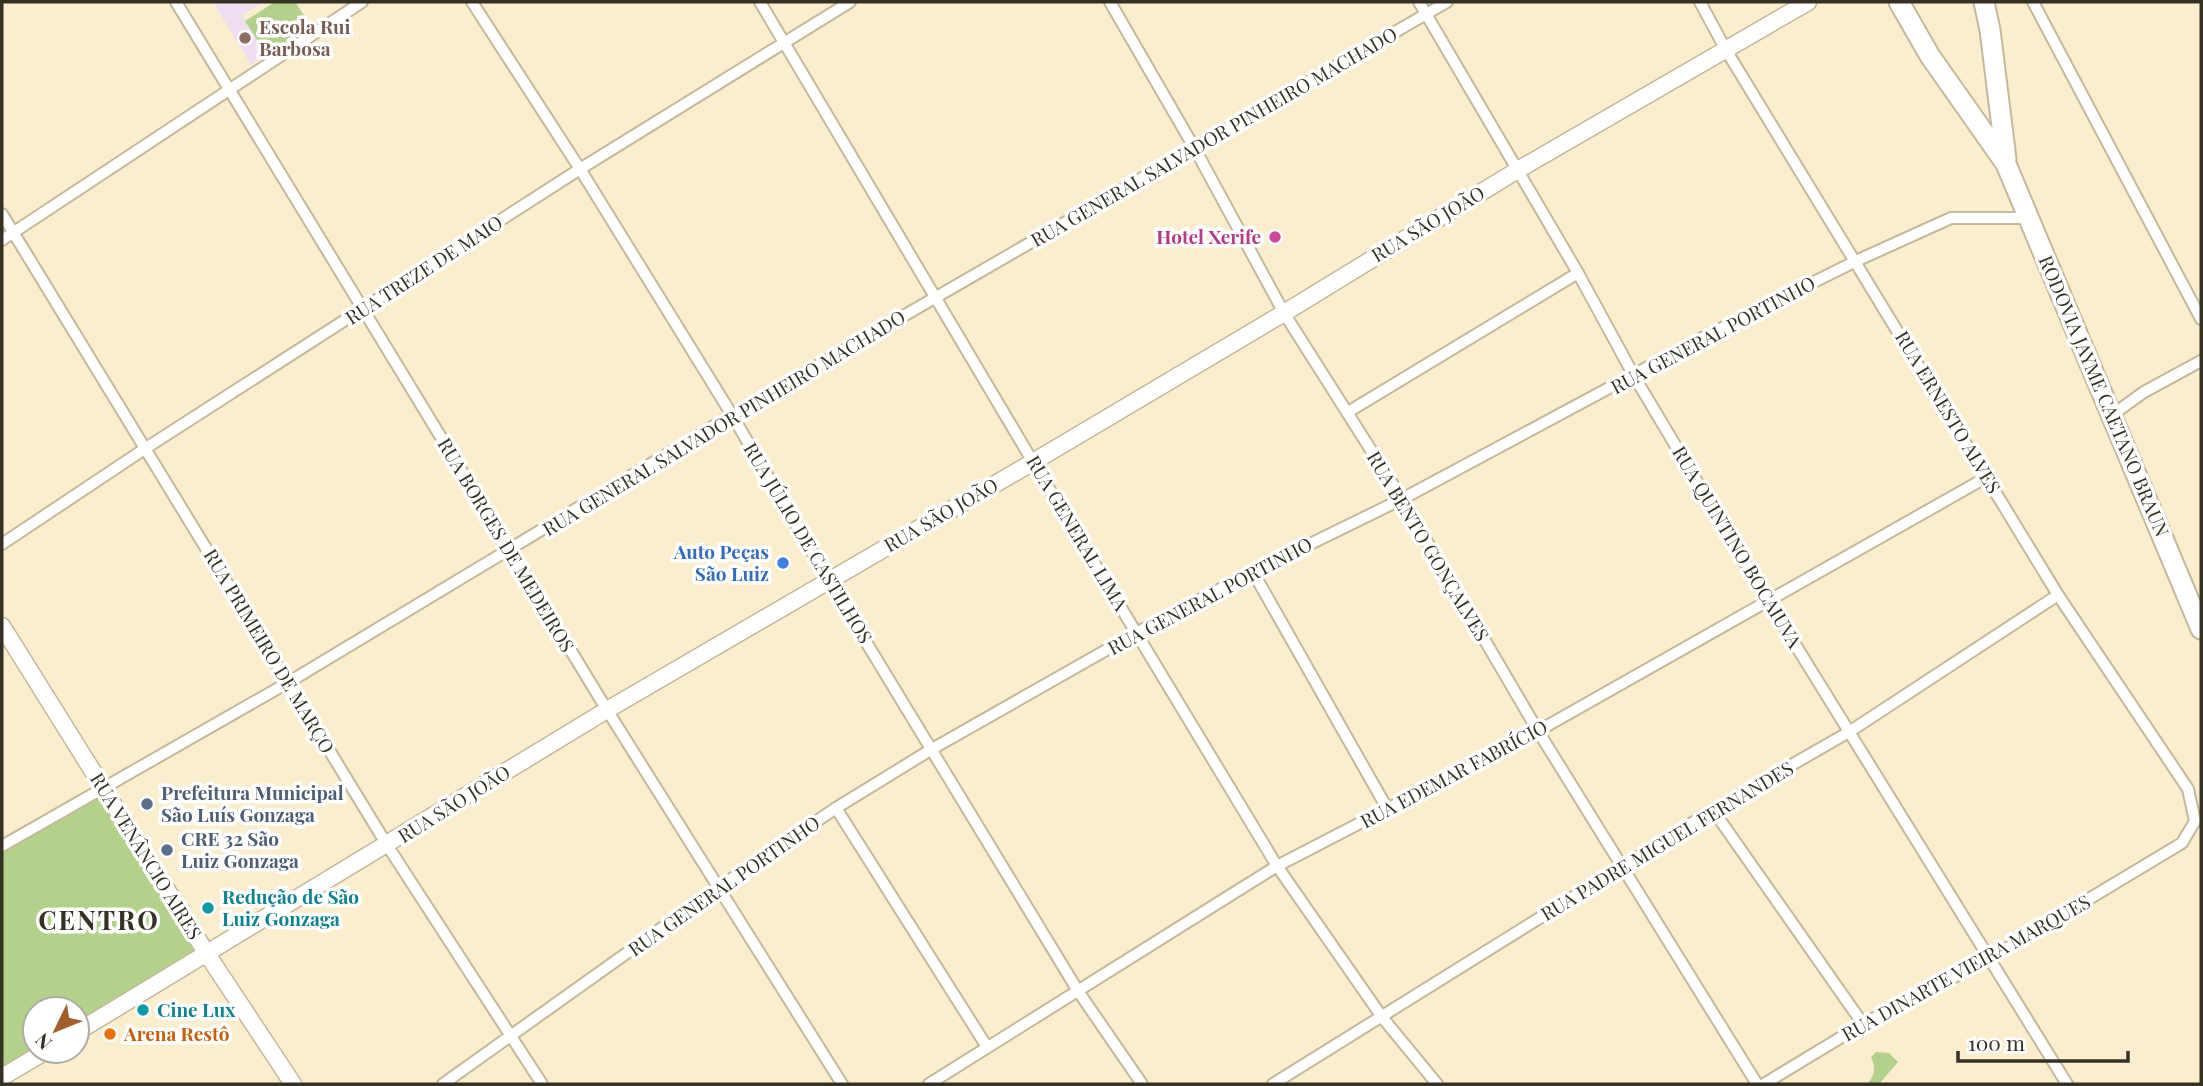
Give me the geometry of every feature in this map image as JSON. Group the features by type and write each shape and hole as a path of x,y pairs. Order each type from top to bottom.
{"highway":[{"name":"RODOVIA JAYME CAETANO BRAUN","path":"1899,2 1930,56 2006,164 2201,629"},
{"name":"RODOVIA JAYME CAETANO BRAUN","path":"1984,2 1990,30 2006,164"}],"main road":[{"name":"RUA SÃO JOÃO","path":"91,1024 607,710 1284,313 1517,171 1808,2"},
{"name":"RUA VENÂNCIO AIRES","path":"2,626 293,1084"},
{"path":"2,1077 22,1065"}],"street":[{"name":"RUA BORGES DE MEDEIROS","path":"176,2 509,551 842,1084"},
{"path":"2,240 362,2"},
{"name":"RUA JÚLIO DE CASTILHOS","path":"472,2 580,169 732,415 829,581 1078,991 1142,1084"},
{"name":"RUA GENERAL LIMA","path":"760,2 1277,866 1382,1017 1437,1084"},
{"name":"RUA TREZE DE MAIO","path":"2,544 146,448 580,169 850,2"},
{"name":"RUA BENTO GONÇALVES","path":"1110,2 1195,149 1284,313 1402,499 1538,731 1757,1084"},
{"name":"RUA QUINTINO BOCAIUVA","path":"1419,2 1578,273 1634,376 1849,732 2067,1084"},
{"name":"RUA GENERAL SALVADOR PINHEIRO MACHADO","path":"2,846 289,682 732,415 1447,2"},
{"name":"RUA ERNESTO ALVES","path":"1700,2 1726,50 2059,595 2188,789 2195,821"},
{"path":"2034,2 2201,319"},
{"name":"RUA PRIMEIRO DE MARÇO","path":"2,214 387,845 541,1084"},
{"name":"RUA GENERAL PORTINHO","path":"443,1084 718,888 836,808 932,748 1138,632 1402,499 1704,337 1856,261 1951,218 2029,218"},
{"path":"1348,412 1578,273"},
{"path":"2112,415 2144,392 2201,361"},
{"name":"RUA EDEMAR FABRÍCIO","path":"929,1084 1277,866 1538,731 1987,477"},
{"path":"1253,572 1388,810"},
{"name":"RUA PADRE MIGUEL FERNANDES","path":"1273,1084 1713,810 1849,732 2059,595"},
{"path":"836,808 987,1047"},
{"path":"1713,810 1863,1024"},
{"name":"RUA DINARTE VIEIRA MARQUES","path":"1764,1084 1863,1024 1989,959 2182,844 2195,821"}],"shaded area":[{"name":"Escola Rui Barbosa","path":"213,2 264,2 242,15 267,55 251,65"}],"green space":[{"path":"275,2 295,2 312,27 267,55 245,21"},
{"path":"104,794 198,949 91,1016 91,995 21,995 21,1060 2,1072 2,852"},
{"path":"1876,1052 1889,1053 1898,1062 1879,1084 1867,1084 1874,1071 1871,1057"}],"place":[{"name":"Escola Rui Barbosa","path":"245,38"},
{"name":"Hotel Xerife","path":"1275,237"},
{"name":"Auto Peças São Luiz","path":"783,563"},
{"name":"Prefeitura Municipal São Luís Gonzaga","path":"147,804"},
{"name":"CRE 32 São Luiz Gonzaga","path":"167,850"},
{"name":"Redução de São Luiz Gonzaga","path":"208,908"},
{"name":"Cine Lux","path":"143,1010"},
{"name":"Arena Restô","path":"110,1034"}],"district":[{"name":"CENTRO","path":"99,921"}]}
